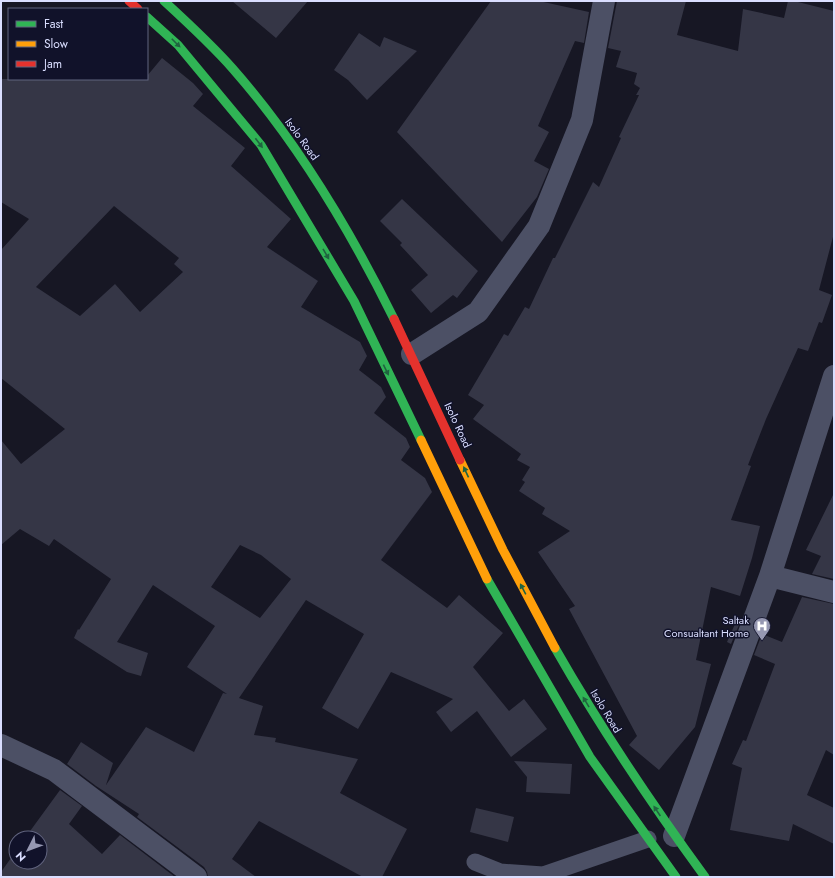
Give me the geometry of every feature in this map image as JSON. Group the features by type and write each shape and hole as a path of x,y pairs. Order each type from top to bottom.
{"main road":[{"path":"129,1 137,8"},
{"name":"Isolo Road","path":"164,1 198,33 242,79 309,169 344,224 412,354 503,551 548,636 612,744 674,836 705,877"},
{"path":"148,18 178,45 261,145 354,301 486,576 590,757 676,877"}],"street":[{"path":"412,354 478,312 539,226 582,120 604,1"},
{"path":"674,836 770,576 834,376"},
{"path":"770,576 834,592"},
{"path":"1,745 54,770 196,877"}],"lane":[{"path":"475,862 500,872 543,875 648,839"}],"building":[{"path":"232,1 308,1 276,38"},
{"path":"491,1 539,1 589,12 584,43 575,41 538,126 549,132 534,161 549,169 537,197 502,242 397,132"},
{"path":"617,1 686,1 677,35 738,51 743,9 784,18 788,1 794,1 834,11 834,233 819,290 832,295 822,323 819,322 808,351 798,348 766,419 748,465 751,466 731,520 760,526 752,558 740,596 711,587 696,660 711,664 695,727 659,770 629,745 637,736 569,609 575,606 538,552 570,531 542,514 545,508 519,491 525,482 522,480 530,467 517,460 521,454 473,419 484,405 468,395 504,334 508,336 525,307 529,309 553,258 555,258 593,182 599,187 621,138 619,137 639,95 636,95 640,88 634,84 637,73 616,67 621,51 608,48"},
{"path":"359,33 380,47 384,37 417,51 367,100 348,80 334,70"},
{"path":"162,58 193,83 203,94 193,106 245,148 231,166 291,219 267,247 318,281 301,307 360,342 367,356 359,370 381,387 386,397 374,413 406,438 410,447 401,460 425,478 432,492 381,560 447,608 459,595 503,633 473,667 509,711 524,699 547,729 511,757 477,711 451,732 436,712 453,699 391,672 358,729 322,708 364,634 306,600 239,698 263,706 254,735 276,738 275,742 358,759 340,793 407,829 382,877 363,877 259,821 232,859 256,877 208,877 204,867 137,817 139,814 96,786 67,764 81,742 113,763 106,785 146,727 194,752 223,693 227,694 187,667 215,626 153,585 117,642 148,653 141,676 127,672 74,638 78,629 79,630 111,579 54,539 49,546 20,529 1,545 1,440 21,464 65,429 1,378 1,250 29,219 1,202 1,79 148,80 148,75","holes":["114,206 179,258 174,264 183,272 140,312 115,284 80,316 36,287","240,545 261,555 291,579 260,618 211,587"]},
{"path":"402,199 478,271 457,298 453,295 431,313 411,290 428,275 400,245 402,243 380,221"},
{"path":"834,493 834,579 812,574 821,556 806,550"},
{"path":"802,597 834,604 834,755 826,750 807,795 834,808 834,844 793,824 789,841 730,830 742,768 732,764 743,740 746,741 775,664 754,655 762,634 782,642"},
{"path":"735,624 739,625 731,644 727,642"},
{"path":"514,761 572,764 570,794 526,792 527,777"},
{"path":"60,790 82,806 69,824 102,854 120,835 175,877 1,877 1,872 8,862 8,870 48,870 48,830 31,830"},
{"path":"476,808 514,817 508,842 470,832"}],"traffic: fast":[{"path":"164,1 200,34 225,60 280,127 322,189 360,253 394,319"},
{"path":"148,18 178,45 261,145 354,301 421,440"},
{"path":"487,579 590,757 676,877"},
{"path":"555,648 590,707 627,764 705,877"}],"traffic: slow":[{"path":"421,440 487,579"},
{"path":"460,460 503,550 555,648"}],"traffic: jam":[{"path":"129,1 137,8"},
{"path":"394,319 460,460"}],"place":[{"name":"Saltak Consualtant Home","path":"762,641"}]}
